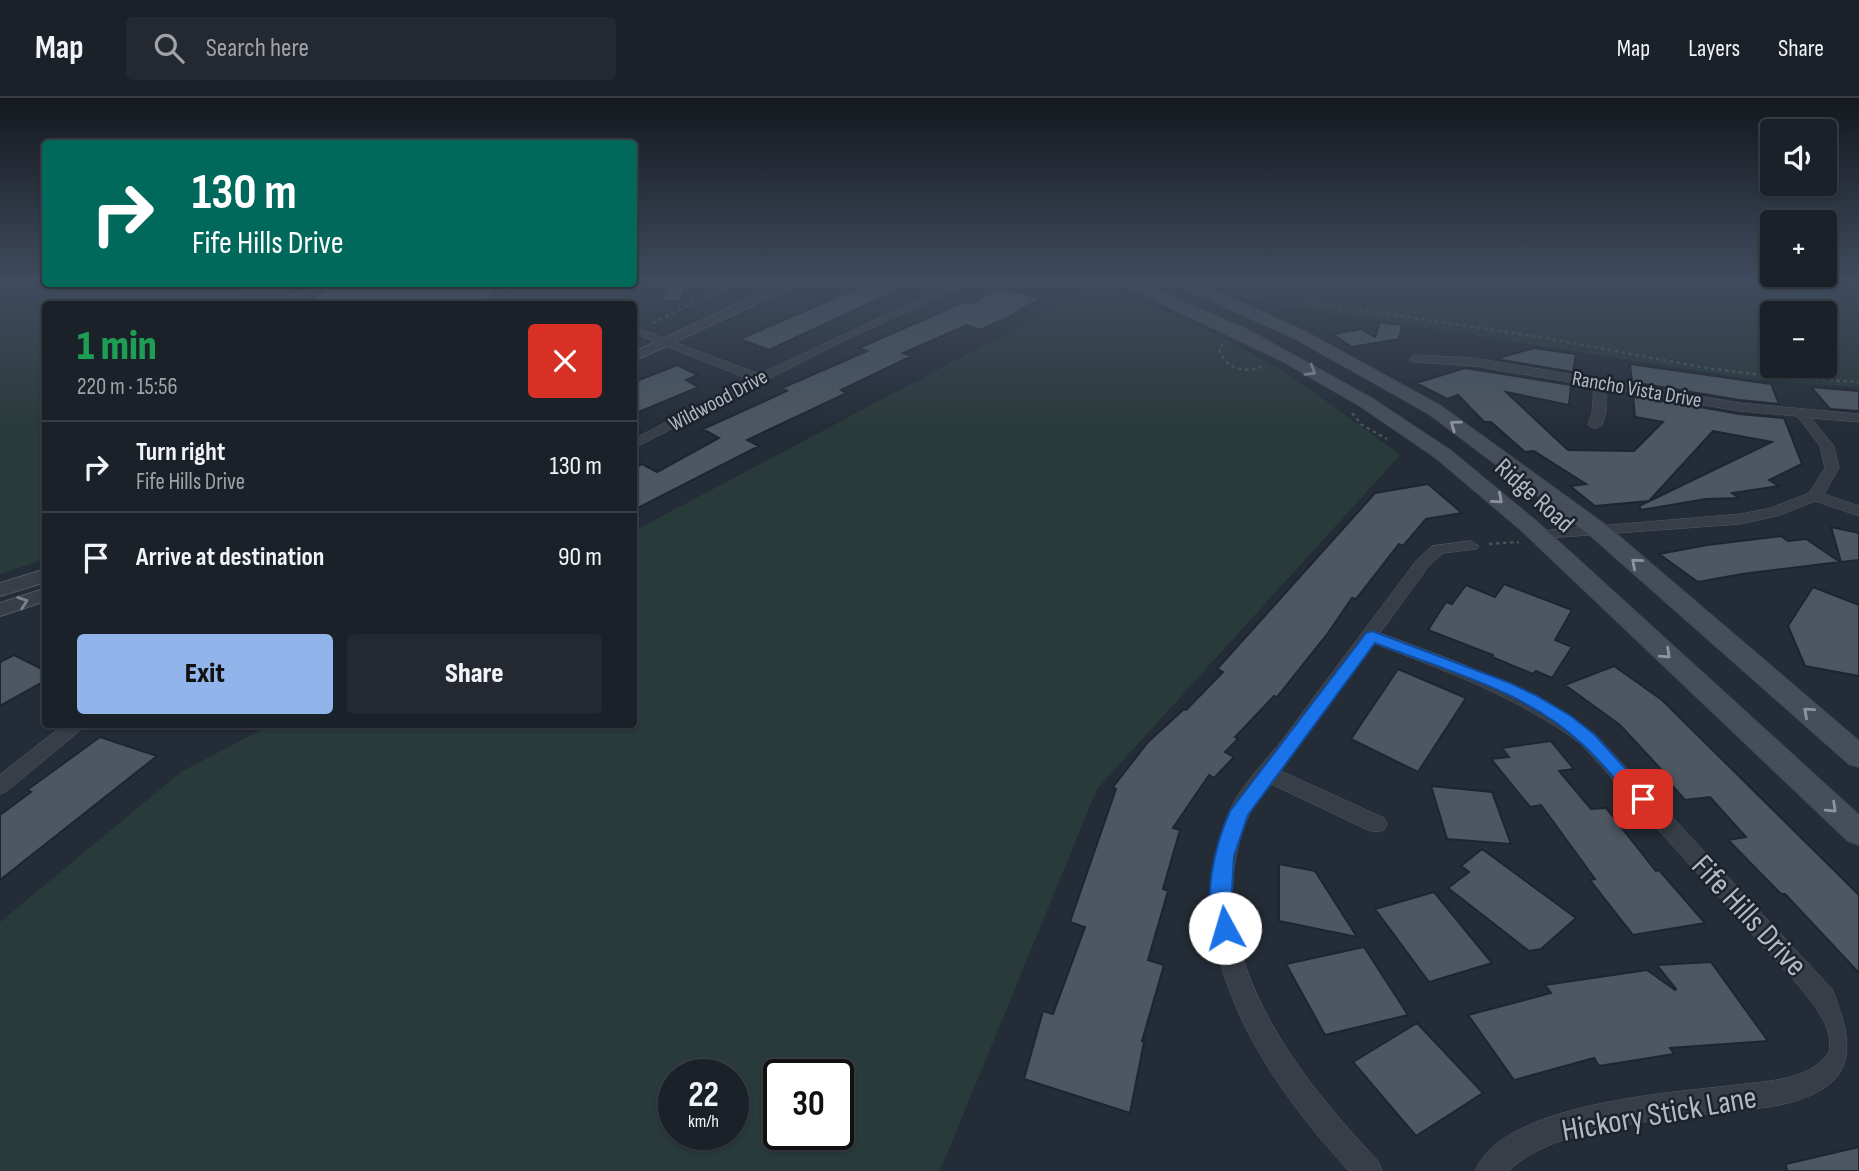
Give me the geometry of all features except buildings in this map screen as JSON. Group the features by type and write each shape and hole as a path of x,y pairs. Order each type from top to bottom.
{"main road":[{"name":"Ridge Road","path":"1232,329 1252,338 1391,419 1471,476 1534,538 1859,833"},
{"name":"Ridge Road","path":"1287,329 1434,410 1599,531 1859,757"}],"street":[{"path":"637,356 694,329"},
{"name":"Wildwood Drive","path":"637,442 857,329"},
{"path":"638,334 666,342 758,378"},
{"name":"Rancho Vista Drive","path":"1416,359 1474,362 1709,402 1859,418"},
{"path":"1595,425 1599,413 1600,382"},
{"path":"1534,538 1741,519 1775,512 1815,496 1832,468 1831,457 1818,430 1801,413"},
{"path":"1815,496 1859,512"},
{"path":"1368,1171 1308,1103 1262,1035 1245,1003 1233,969 1221,907 1224,856 1240,811 1266,773 1372,636 1422,564 1438,549 1471,546"},
{"path":"0,590 42,576"},
{"path":"0,610 42,595"},
{"name":"Fife Hills Drive","path":"1372,636 1504,687 1564,720 1588,739 1824,998 1840,1030 1843,1050 1835,1066"},
{"path":"0,786 74,728"},
{"path":"1266,773 1376,824"},
{"name":"Hickory Stick Lane","path":"1489,1171 1512,1149 1547,1132 1601,1118 1776,1092 1816,1080 1835,1066"}],"path":[{"path":"1486,329 1706,368 1765,376 1859,382"},
{"path":"1231,341 1221,344 1219,355 1241,370 1263,368 1270,358"},
{"path":"1350,408 1353,419 1393,443"},
{"path":"1471,546 1534,538"}],"shaded area":[{"path":"0,329 42,329 42,560 0,574"},
{"path":"1014,329 1204,329 1271,364 1400,455 1097,789 940,1171 0,1171 0,922 181,772 264,728 637,728 637,529"},
{"path":"1432,329 1760,329 1760,378 1837,378 1837,329 1859,329 1859,387 1757,380"}],"route":[{"path":"1225,928 1221,907 1224,856 1240,811 1266,773 1372,636 1531,700 1564,720 1588,739 1643,799"}]}
